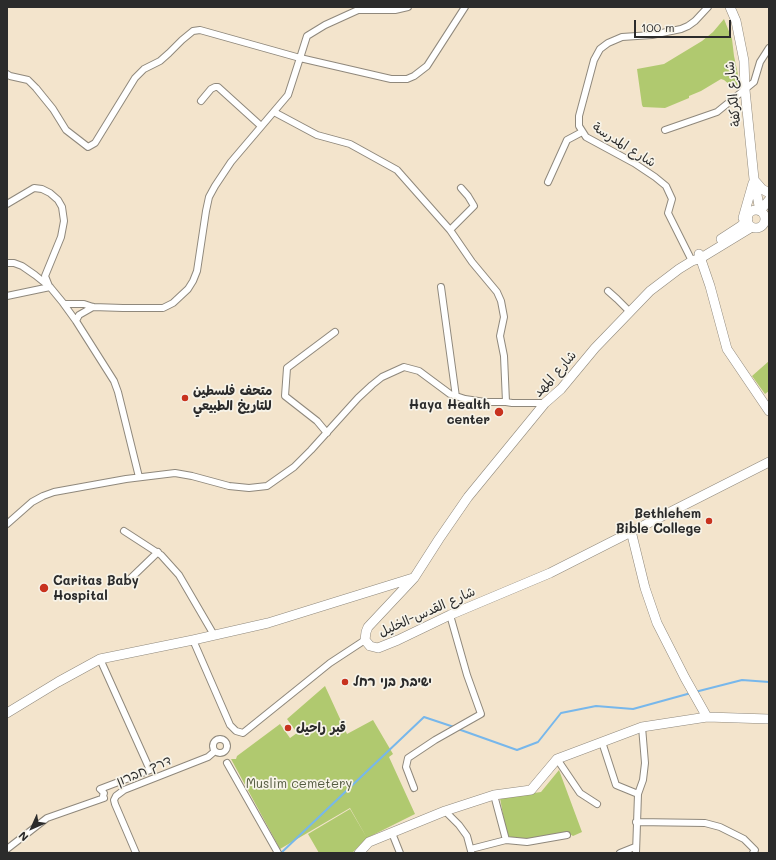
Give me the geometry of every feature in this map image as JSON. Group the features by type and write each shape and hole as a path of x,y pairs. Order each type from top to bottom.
{"street":[{"path":"63,303 84,304 93,307 163,308 173,304 182,296 193,281 197,271 209,198 223,173 288,95 306,38 309,34 355,9 395,10 408,7"},
{"path":"7,74 28,80 53,109 66,130 88,147 95,143 135,78 144,69 160,61 193,31 200,30 300,58 400,80 414,76 427,66 465,7"},
{"name":"شارع المدرسة","path":"697,257 668,213 672,199 666,186 634,163 586,137 579,126 579,116 594,60 600,49 608,43 622,37 652,35 681,29 695,21 708,7"},
{"name":"شارع الكركفة","path":"730,7 736,21 744,62 745,90 754,179 765,215"},
{"path":"665,130 717,112 745,90 754,82 760,62 769,48"},
{"path":"201,101 211,89 218,87 261,126"},
{"path":"274,112 317,135 350,144 397,170 450,230 472,262 497,292 501,301 504,317 500,336 504,356 506,402"},
{"path":"548,182 568,140 582,132"},
{"path":"754,179 762,189 769,193"},
{"path":"736,229 743,218 754,179"},
{"path":"7,204 34,188 42,189 50,193 58,200 62,207 64,221 61,238 45,276 50,287"},
{"path":"450,230 474,206 461,188"},
{"path":"747,204 749,221 758,228 762,226 769,200"},
{"path":"765,215 753,211 749,221 697,257 727,349 767,405"},
{"name":"شارع المهد","path":"414,578 468,497 545,403 561,389 595,348 650,291 679,269 749,221"},
{"path":"7,263 14,263 22,266 35,274 50,287 76,322 114,381 139,477"},
{"path":"7,296 50,287"},
{"path":"441,287 456,397"},
{"path":"608,291 630,312"},
{"path":"76,322 79,315 93,307"},
{"path":"327,433 317,421 285,396 286,368 335,332"},
{"path":"7,524 32,502 42,496 54,492 139,477 175,473 228,486 249,488 267,486 294,467 372,385 388,374 404,366 419,371 456,397 485,402 545,403"},
{"name":"شارع القدس-الخليل","path":"414,578 371,623 366,632 365,640 370,646 378,648 398,640 450,615 550,573 769,462"},
{"path":"124,531 158,552 179,575 214,635"},
{"path":"631,531 645,588 657,623 707,717"},
{"path":"131,578 158,552"},
{"path":"7,714 58,682 100,659 268,623 414,578"},
{"path":"414,788 406,767 408,758 435,740 481,714 467,675 450,615"},
{"path":"193,640 230,725 236,732 243,734 330,663 365,640"},
{"path":"7,849 47,818 104,798 104,793 100,789 150,770 100,659"},
{"path":"358,853 369,842 445,810 494,795 531,790 557,759 642,728 707,717 769,720"},
{"path":"620,853 635,850 638,794 643,780 646,763 642,728"},
{"path":"602,742 616,785 638,794"},
{"name":"דרך חברון","path":"136,853 115,804 114,800 116,796 124,790 208,757 215,751"},
{"path":"557,759 580,793 597,804"},
{"path":"227,763 278,853"},
{"path":"494,795 506,840"},
{"path":"445,810 467,836 471,851 506,840 527,842 568,835"},
{"path":"636,822 705,823 720,826 744,839 754,850 752,853"},
{"path":"392,833 400,853"}],"green space":[{"path":"724,19 732,39 740,84 736,90 721,79 701,91 689,96 689,98 665,108 643,107 637,69 664,64 702,41 713,32"},
{"path":"769,361 769,391 765,394 752,376"},
{"name":"Muslim cemetery","path":"325,686 347,734 373,720 393,754 389,757 415,814 367,838 350,808 280,849 231,759 236,759 237,756 280,724 290,738 297,733 287,719"},
{"path":"559,770 582,832 573,836 568,833 526,840 507,837 500,798 541,792"},
{"path":"350,809 367,838 352,853 319,853 308,834"}],"waterway":[{"path":"695,692 742,680 769,682"},
{"path":"458,729 517,750 538,742 561,713 596,706 633,709 691,693"},
{"path":"281,853 424,717 454,727"}],"place":[{"name":"متحف فلسطين للتاريخ الطبيعي","path":"185,398"},
{"name":"Haya Health center","path":"499,412"},
{"name":"Bethlehem Bible College","path":"709,521"},
{"name":"Caritas Baby Hospital","path":"44,588"},
{"name":"ישיבת בני רחל","path":"345,682"},
{"name":"قبر راحيل","path":"288,728"}]}
